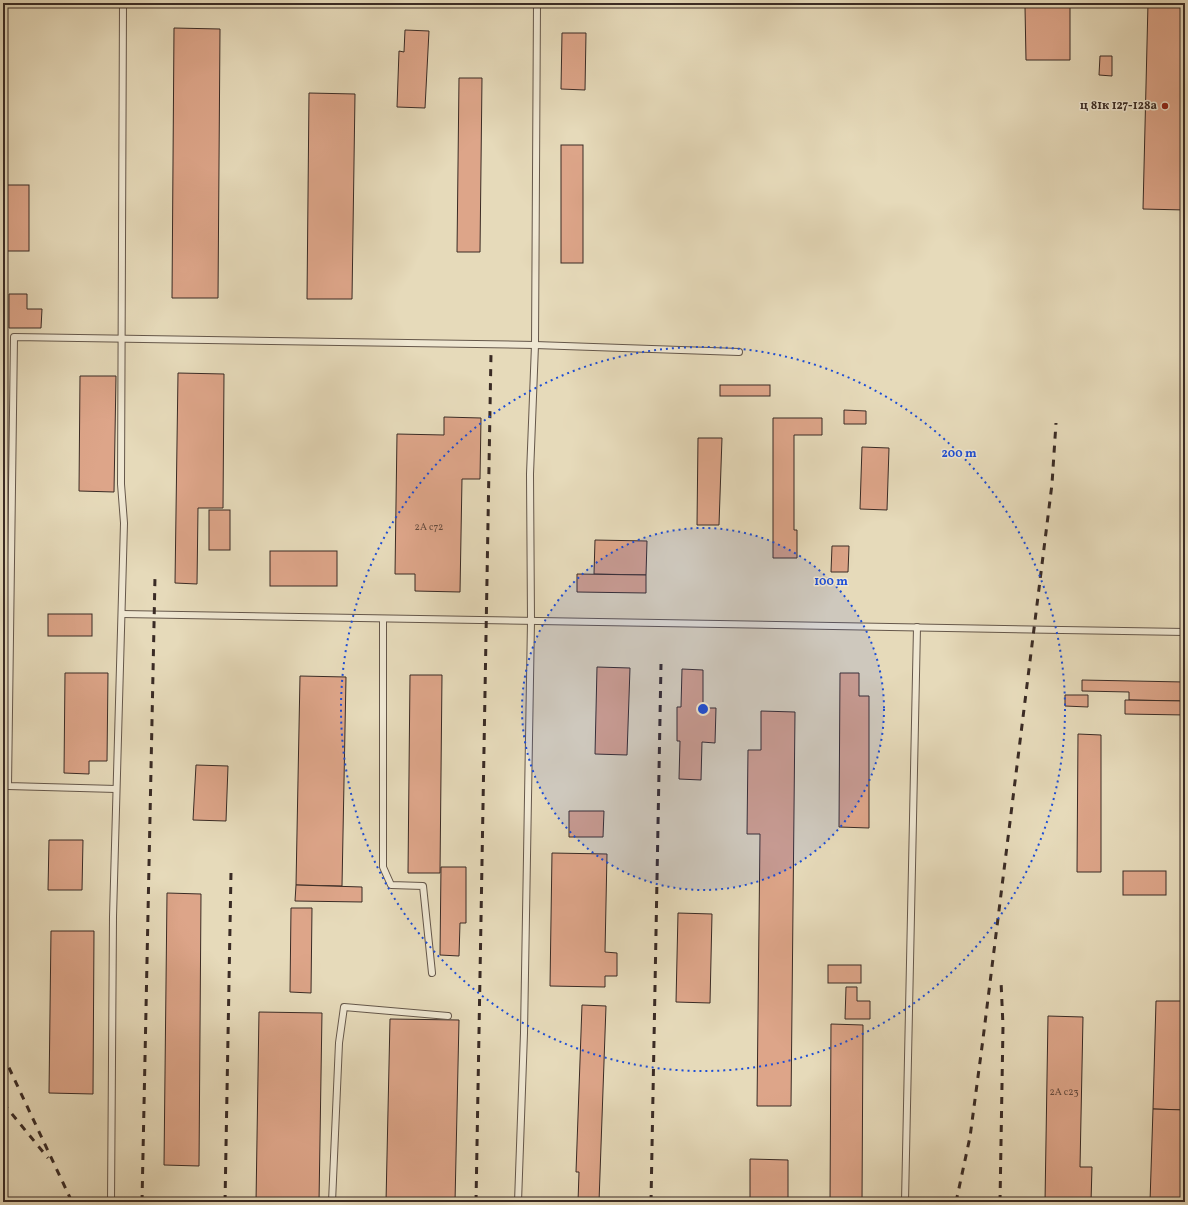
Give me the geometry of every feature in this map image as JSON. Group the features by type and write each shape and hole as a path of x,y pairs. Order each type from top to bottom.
{"lane":[{"path":"111,1202 116,789 124,523 121,484 123,3"},
{"path":"518,1202 524,1026 531,621 530,474 536,345 537,3"},
{"path":"116,789 8,786 14,337 122,340 536,345 739,352"},
{"path":"122,614 1185,632"},
{"path":"383,619 383,867 391,885 423,886 432,973"},
{"path":"904,1202 917,627"},
{"path":"332,1202 339,1043 344,1007 448,1016"}],"building":[{"name":"ц 81к 127-128а","path":"1148,3 1185,3 1185,210 1143,209"},
{"path":"1070,6 1070,60 1026,60 1025,7"},
{"path":"174,28 220,29 218,298 172,298"},
{"path":"405,30 429,31 425,108 397,107 399,51 404,52"},
{"path":"562,33 586,33 585,90 561,89"},
{"path":"1100,56 1112,56 1112,76 1099,75"},
{"path":"459,78 482,78 480,252 457,252"},
{"path":"309,93 355,94 352,299 307,299"},
{"path":"561,145 583,145 583,263 561,263"},
{"path":"6,185 29,185 29,251 6,251"},
{"path":"9,294 27,294 27,309 42,309 41,328 9,328"},
{"path":"178,373 224,374 223,508 198,508 197,584 175,583"},
{"path":"80,376 116,376 114,492 79,491"},
{"path":"720,385 770,385 770,396 720,396"},
{"path":"844,410 866,411 866,424 844,424"},
{"path":"444,417 481,418 480,479 462,479 460,592 415,591 415,574 395,574 397,434 444,435"},
{"path":"773,418 822,418 822,435 794,435 794,530 797,530 797,558 773,558"},
{"path":"698,438 722,438 719,525 697,525"},
{"path":"862,447 889,448 887,510 860,509"},
{"path":"209,510 230,510 230,550 209,550"},
{"path":"595,540 647,541 646,575 594,574"},
{"path":"832,546 849,546 848,572 831,572"},
{"path":"270,551 337,551 337,586 270,586"},
{"path":"577,574 646,575 646,593 577,592"},
{"path":"48,614 92,614 92,636 48,636"},
{"path":"597,667 630,668 627,755 595,754"},
{"path":"682,669 703,670 703,708 716,708 715,743 702,742 701,780 679,779 680,741 677,741 677,707 681,707"},
{"path":"65,673 108,673 107,761 89,761 89,774 64,773"},
{"path":"840,673 859,673 859,696 869,696 869,828 839,827"},
{"path":"410,675 442,675 440,873 408,873"},
{"path":"300,676 346,677 342,886 296,885"},
{"path":"1082,680 1184,682 1184,701 1129,700 1129,692 1082,691"},
{"path":"1065,695 1088,695 1088,707 1065,706"},
{"path":"1125,700 1185,701 1185,715 1125,714"},
{"path":"761,711 795,712 791,1106 757,1106 760,834 747,834 748,750 761,750"},
{"path":"1078,734 1101,735 1101,872 1077,872"},
{"path":"196,765 228,766 226,821 193,820"},
{"path":"569,811 604,811 603,837 569,837"},
{"path":"49,840 83,840 82,890 48,890"},
{"path":"552,853 607,854 605,952 617,953 617,976 605,976 605,987 550,986"},
{"path":"441,867 466,867 466,923 460,923 459,956 440,955"},
{"path":"1123,871 1166,871 1166,895 1123,895"},
{"path":"296,885 362,887 362,902 295,901"},
{"path":"167,893 201,894 199,1166 164,1165"},
{"path":"291,908 312,908 311,993 290,992"},
{"path":"678,913 712,914 710,1003 676,1002"},
{"path":"51,931 94,931 93,1094 49,1093"},
{"path":"828,965 861,965 861,983 828,983"},
{"path":"846,987 857,987 857,1001 870,1001 870,1019 845,1019"},
{"path":"1156,1001 1185,1001 1185,1110 1153,1109"},
{"path":"582,1005 606,1006 599,1202 578,1202 579,1172 576,1172"},
{"path":"259,1012 322,1013 319,1202 256,1202"},
{"path":"1048,1016 1083,1017 1080,1167 1092,1167 1091,1202 1045,1202"},
{"path":"390,1019 459,1020 455,1202 386,1202"},
{"path":"831,1024 863,1025 862,1202 830,1202"},
{"path":"1153,1109 1185,1110 1185,1202 1150,1202"},
{"path":"750,1159 788,1160 788,1202 750,1202"}],"railway":[{"path":"476,1202 491,353"},
{"path":"956,1202 970,1137 983,1039 1052,484 1056,423"},
{"path":"142,1202 155,577"},
{"path":"651,1202 661,664"},
{"path":"225,1202 231,872"},
{"path":"1000,1202 1003,1026 1001,981"},
{"path":"3,1055 72,1202"},
{"path":"3,1103 48,1158"}],"place":[{"name":"ц 81к 127-128а","path":"1165,106"}]}
